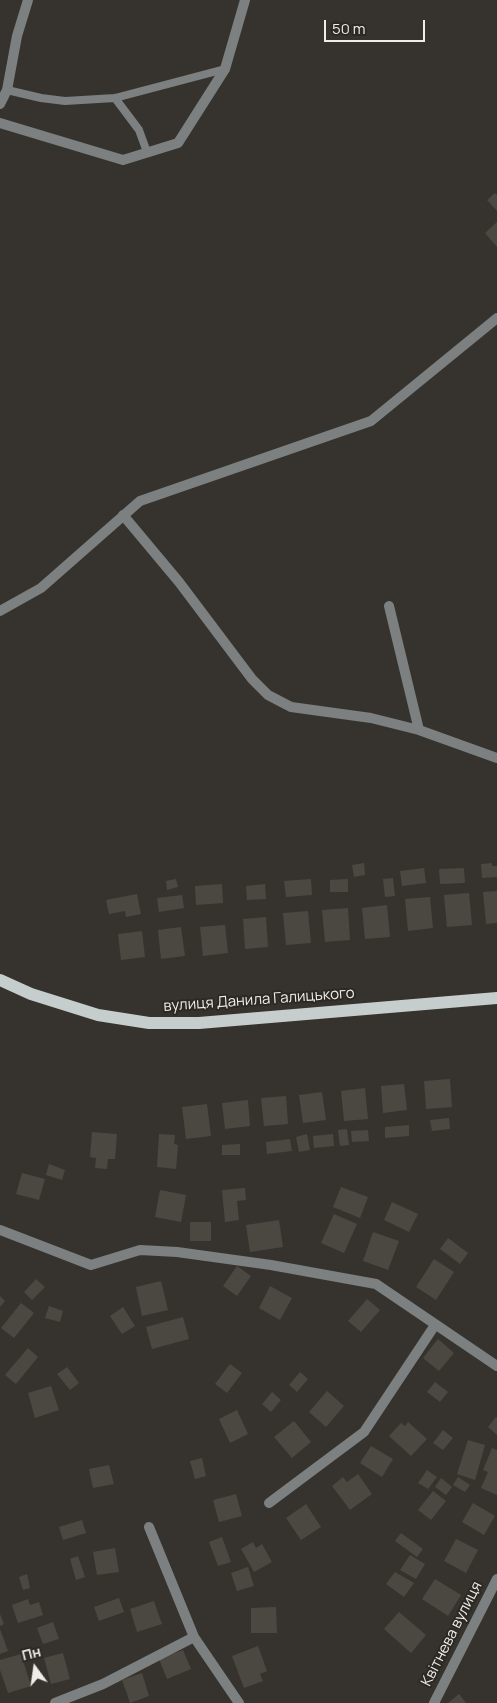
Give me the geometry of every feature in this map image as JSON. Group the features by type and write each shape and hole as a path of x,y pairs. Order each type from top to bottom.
{"main road":[{"name":"вулиця Данила Галицького","path":"0,980 30,994 98,1016 149,1023 199,1023 497,998"}],"street":[{"path":"0,104 7,90 17,36 28,0"},
{"path":"0,123 123,160 178,143 225,69 245,0"},
{"path":"0,611 41,588 140,501 371,422 497,318"},
{"path":"123,515 179,582 252,679 268,695 291,707 371,718 419,730 497,758"},
{"path":"389,606 419,730"},
{"path":"0,1230 91,1265 140,1250 177,1252 271,1265 376,1284 497,1366"},
{"path":"269,1503 364,1432 436,1325"},
{"path":"149,1527 194,1637 239,1703"},
{"name":"Квітнева вулиця","path":"434,1703 497,1579"},
{"path":"56,1703 103,1684 194,1637"}],"lane":[{"path":"7,90 41,98 65,101 114,98 225,69"},
{"path":"114,98 140,130 147,152"}],"building":[{"path":"495,193 497,195 497,211 487,200"},
{"path":"497,222 497,247 485,233"},
{"path":"364,863 365,875 354,877 352,865"},
{"path":"492,863 492,866 497,866 497,877 482,878 481,864"},
{"path":"424,868 426,883 402,886 400,871"},
{"path":"464,868 465,883 440,884 439,869"},
{"path":"393,878 395,896 385,897 383,879"},
{"path":"176,879 178,887 167,890 166,881"},
{"path":"311,879 312,895 286,897 284,881"},
{"path":"348,879 348,892 330,892 330,880"},
{"path":"222,884 223,903 196,905 195,886"},
{"path":"265,884 266,899 247,900 246,886"},
{"path":"497,891 497,923 486,924 483,892"},
{"path":"469,893 472,925 447,927 444,895"},
{"path":"137,894 141,914 126,917 125,911 109,914 106,900"},
{"path":"182,895 184,908 159,912 157,898"},
{"path":"430,897 433,928 408,931 405,899"},
{"path":"387,905 390,937 365,939 362,908"},
{"path":"348,908 350,940 325,942 322,910"},
{"path":"308,911 311,943 286,945 283,913"},
{"path":"266,917 268,947 245,949 243,919"},
{"path":"225,925 228,953 203,956 200,927"},
{"path":"181,927 185,956 161,959 158,930"},
{"path":"142,931 145,957 121,960 118,934"},
{"path":"450,1079 452,1107 426,1109 424,1081"},
{"path":"404,1084 407,1110 383,1113 381,1086"},
{"path":"365,1088 368,1119 344,1121 341,1091"},
{"path":"322,1092 326,1120 303,1123 299,1095"},
{"path":"286,1096 288,1124 264,1126 261,1098"},
{"path":"248,1100 250,1126 225,1129 222,1103"},
{"path":"207,1104 211,1136 186,1139 182,1107"},
{"path":"449,1118 450,1129 432,1131 430,1120"},
{"path":"409,1125 409,1136 385,1138 385,1127"},
{"path":"347,1129 349,1145 340,1146 338,1130"},
{"path":"368,1130 369,1141 352,1142 351,1131"},
{"path":"92,1132 117,1134 115,1159 108,1159 107,1169 95,1168 96,1158 90,1157"},
{"path":"159,1134 175,1135 174,1144 178,1145 176,1169 157,1167"},
{"path":"307,1134 310,1150 299,1152 296,1137"},
{"path":"333,1134 334,1146 314,1148 313,1136"},
{"path":"290,1139 292,1151 267,1154 266,1142"},
{"path":"240,1144 240,1155 222,1155 222,1145"},
{"path":"49,1164 65,1170 62,1180 46,1175"},
{"path":"22,1173 45,1179 39,1200 16,1194"},
{"path":"341,1187 368,1197 360,1218 333,1207"},
{"path":"245,1188 246,1200 237,1201 239,1220 225,1222 222,1190"},
{"path":"160,1190 186,1195 181,1222 155,1217"},
{"path":"392,1202 418,1214 409,1232 384,1220"},
{"path":"334,1214 357,1224 344,1253 321,1243"},
{"path":"279,1220 283,1247 250,1252 246,1225"},
{"path":"190,1222 211,1222 211,1241 190,1241"},
{"path":"373,1232 399,1241 388,1270 363,1261"},
{"path":"448,1238 468,1253 460,1264 440,1249"},
{"path":"434,1259 454,1272 436,1300 416,1287"},
{"path":"237,1266 251,1276 237,1296 223,1286"},
{"path":"36,1279 45,1287 32,1300 24,1292"},
{"path":"161,1281 168,1310 142,1316 136,1287"},
{"path":"270,1286 292,1298 280,1320 259,1308"},
{"path":"0,1296 5,1301 0,1307"},
{"path":"367,1299 380,1310 361,1332 348,1321"},
{"path":"21,1303 34,1313 14,1338 1,1328"},
{"path":"49,1306 63,1311 60,1322 45,1318"},
{"path":"123,1307 135,1326 122,1334 110,1316"},
{"path":"183,1317 189,1339 152,1349 146,1327"},
{"path":"438,1339 454,1353 439,1371 423,1358"},
{"path":"28,1348 38,1357 16,1384 5,1375"},
{"path":"230,1364 242,1373 227,1393 215,1384"},
{"path":"67,1367 79,1383 70,1390 57,1374"},
{"path":"300,1372 308,1379 297,1392 289,1385"},
{"path":"435,1382 448,1392 440,1402 427,1392"},
{"path":"51,1386 59,1410 35,1418 28,1393"},
{"path":"327,1391 344,1406 326,1427 309,1412"},
{"path":"272,1392 281,1400 271,1412 262,1404"},
{"path":"237,1410 248,1434 230,1443 219,1419"},
{"path":"497,1418 497,1435 488,1427"},
{"path":"294,1421 311,1442 292,1458 274,1437"},
{"path":"408,1422 427,1439 411,1456 389,1436 401,1423 405,1426"},
{"path":"443,1430 453,1438 443,1450 433,1443"},
{"path":"468,1440 485,1445 475,1480 457,1474"},
{"path":"371,1446 393,1459 382,1477 360,1463"},
{"path":"492,1448 497,1450 497,1495 481,1488 488,1472 483,1470"},
{"path":"202,1458 206,1476 195,1479 190,1461"},
{"path":"109,1465 114,1484 93,1488 89,1469"},
{"path":"427,1470 437,1477 428,1489 418,1483"},
{"path":"358,1474 372,1494 350,1510 332,1486 343,1477 347,1482"},
{"path":"458,1477 470,1485 465,1492 453,1485"},
{"path":"441,1478 452,1487 446,1495 435,1487"},
{"path":"433,1491 446,1501 431,1520 418,1510"},
{"path":"236,1494 242,1516 219,1522 213,1500"},
{"path":"473,1503 495,1516 484,1535 462,1522"},
{"path":"306,1504 321,1527 301,1540 286,1518"},
{"path":"82,1520 86,1533 63,1540 59,1527"},
{"path":"401,1533 423,1549 417,1557 395,1541"},
{"path":"222,1537 231,1562 218,1566 209,1542"},
{"path":"456,1539 478,1550 466,1573 444,1561"},
{"path":"253,1542 256,1548 262,1544 272,1562 254,1572 241,1549"},
{"path":"115,1548 119,1572 97,1575 93,1552"},
{"path":"410,1555 425,1564 416,1579 400,1570"},
{"path":"78,1556 85,1577 76,1580 70,1559"},
{"path":"248,1567 254,1586 237,1591 231,1573"},
{"path":"395,1572 414,1583 404,1597 386,1584"},
{"path":"27,1574 30,1588 23,1590 19,1577"},
{"path":"435,1579 461,1595 448,1616 422,1599"},
{"path":"119,1598 124,1612 99,1621 94,1607"},
{"path":"28,1599 30,1605 39,1602 43,1615 18,1623 12,1605"},
{"path":"154,1601 162,1624 137,1632 130,1609"},
{"path":"276,1607 277,1633 251,1633 251,1608"},
{"path":"399,1612 426,1635 411,1653 384,1629"},
{"path":"0,1614 4,1624 0,1626"},
{"path":"53,1622 59,1639 43,1644 37,1628"},
{"path":"0,1629 8,1651 0,1654"},
{"path":"258,1646 267,1671 260,1674 263,1681 244,1688 232,1656"},
{"path":"183,1650 191,1669 167,1679 159,1659"},
{"path":"63,1653 70,1679 51,1684 44,1658"},
{"path":"21,1654 31,1686 8,1693 0,1670 0,1660"},
{"path":"142,1673 149,1696 130,1703 122,1680"},
{"path":"459,1694 466,1703 448,1703"}]}
